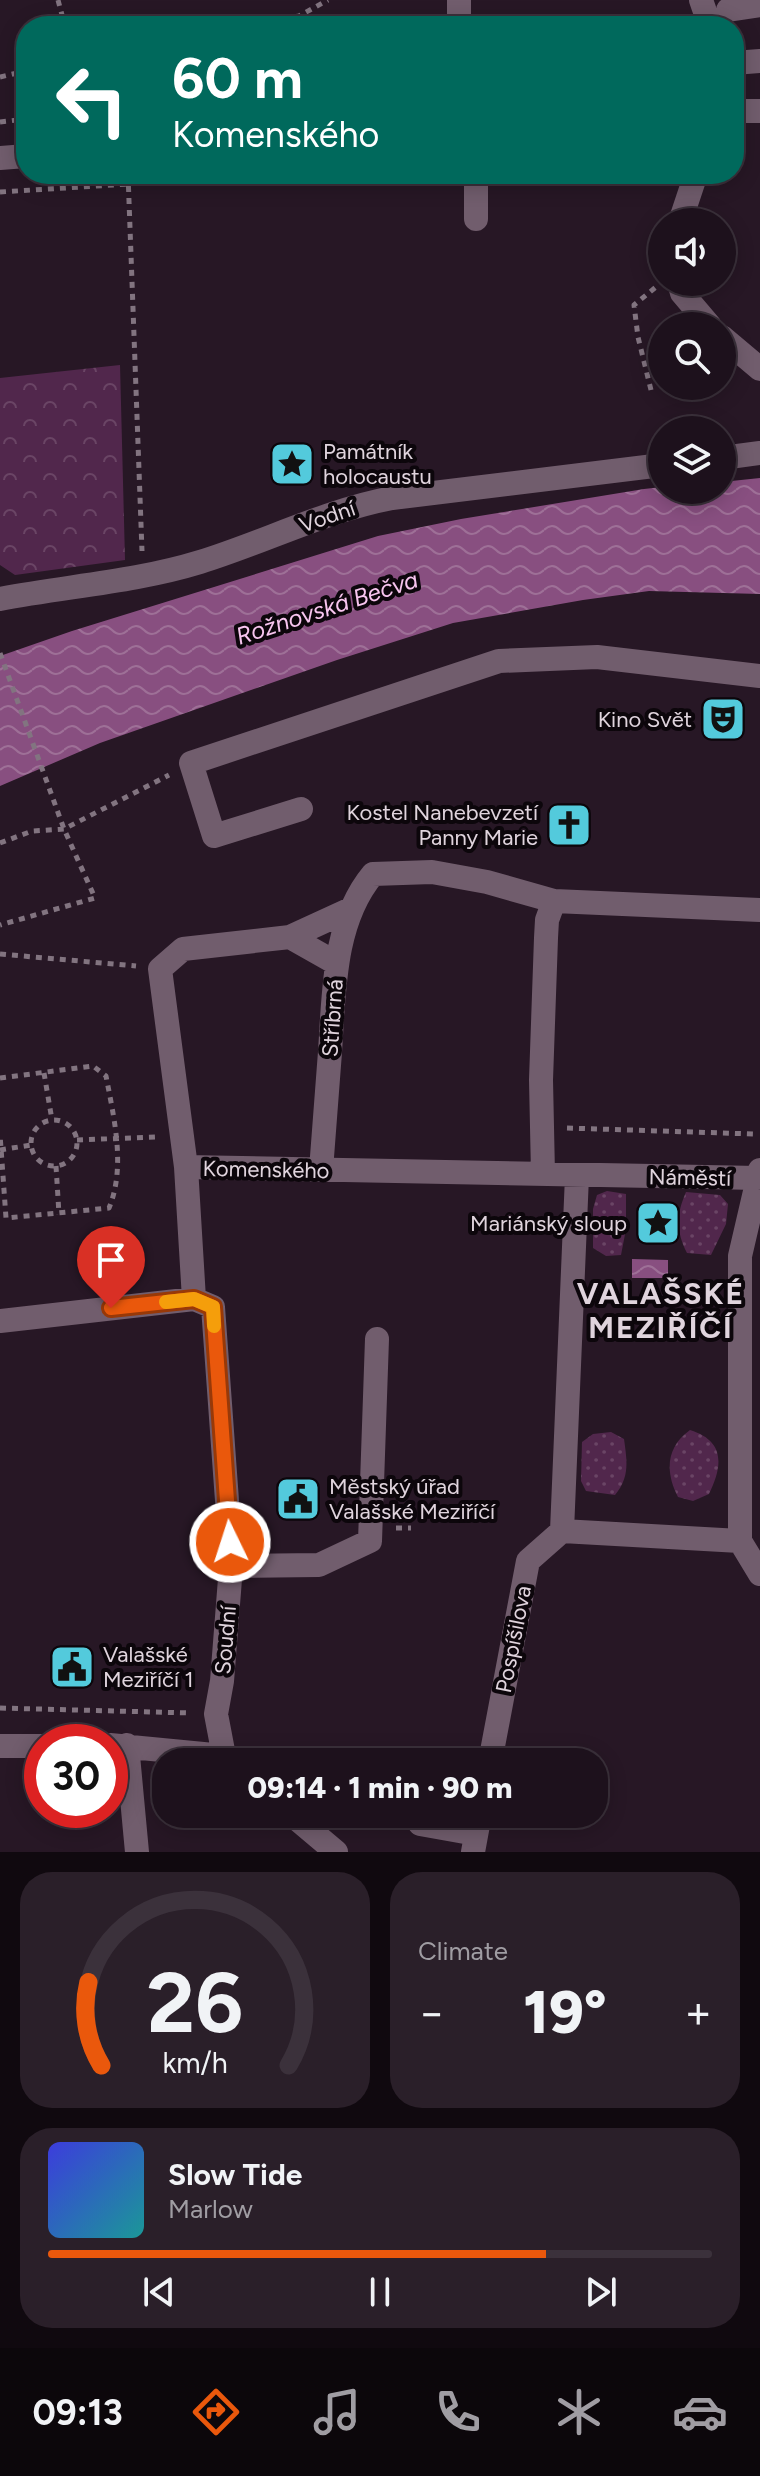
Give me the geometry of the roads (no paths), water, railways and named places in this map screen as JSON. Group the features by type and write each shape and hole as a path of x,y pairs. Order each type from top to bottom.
{"street":[{"path":"701,0 717,16"},
{"path":"725,16 760,5"},
{"path":"476,184 476,219"},
{"path":"685,208 693,184"},
{"path":"685,296 698,312"},
{"path":"736,349 760,369"},
{"path":"736,456 760,453"},
{"name":"Vodní","path":"0,599 148,575 218,556 353,506 392,498 648,467"},
{"path":"301,809 214,836 191,763 499,661 597,657 760,676"},
{"name":"Stříbrná","path":"321,1170 336,963 351,909 361,888 373,874 432,872 487,882 554,901"},
{"path":"543,1174 541,1080 546,938 547,920 554,901 760,910"},
{"path":"186,1167 160,969 183,949 290,937 351,909"},
{"path":"290,937 336,963"},
{"name":"Komenského","path":"194,1299 186,1167 577,1176"},
{"name":"Náměstí","path":"577,1176 759,1174 740,1256 740,1541"},
{"path":"577,1176 562,1531 740,1541 760,1574"},
{"path":"0,1321 194,1299"},
{"name":"Soudní","path":"194,1299 213,1307 215,1332 231,1566 222,1681 216,1714 226,1748"},
{"path":"231,1566 319,1565 370,1541 377,1339"},
{"name":"Pospíšilova","path":"493,1748 528,1561 562,1531"},
{"path":"128,1746 152,1749"},
{"path":"3,1748 24,1747"},
{"path":"128,1798 137,1852"},
{"path":"308,1828 336,1852"},
{"path":"445,1828 476,1833"}],"water":[{"name":"Rožnovská Bečva","path":"760,478 760,594 649,591 453,623 100,743 0,786 0,656 378,536 648,489 648,504 736,504 736,481"},
{"path":"632,1259 668,1260 668,1278 632,1278"}],"place":[{"name":"Památník holocaustu","path":"292,464"},
{"name":"Kino Svět","path":"723,719"},
{"name":"Kostel Nanebevzetí Panny Marie","path":"569,825"},
{"name":"Mariánský sloup","path":"658,1223"},
{"name":"Městský úřad Valašské Meziříčí","path":"298,1499"},
{"name":"Valašské Meziříčí 1","path":"72,1667"}],"district":[{"name":"VALAŠSKÉ MEZIŘÍČÍ","path":"661,1311"}]}
